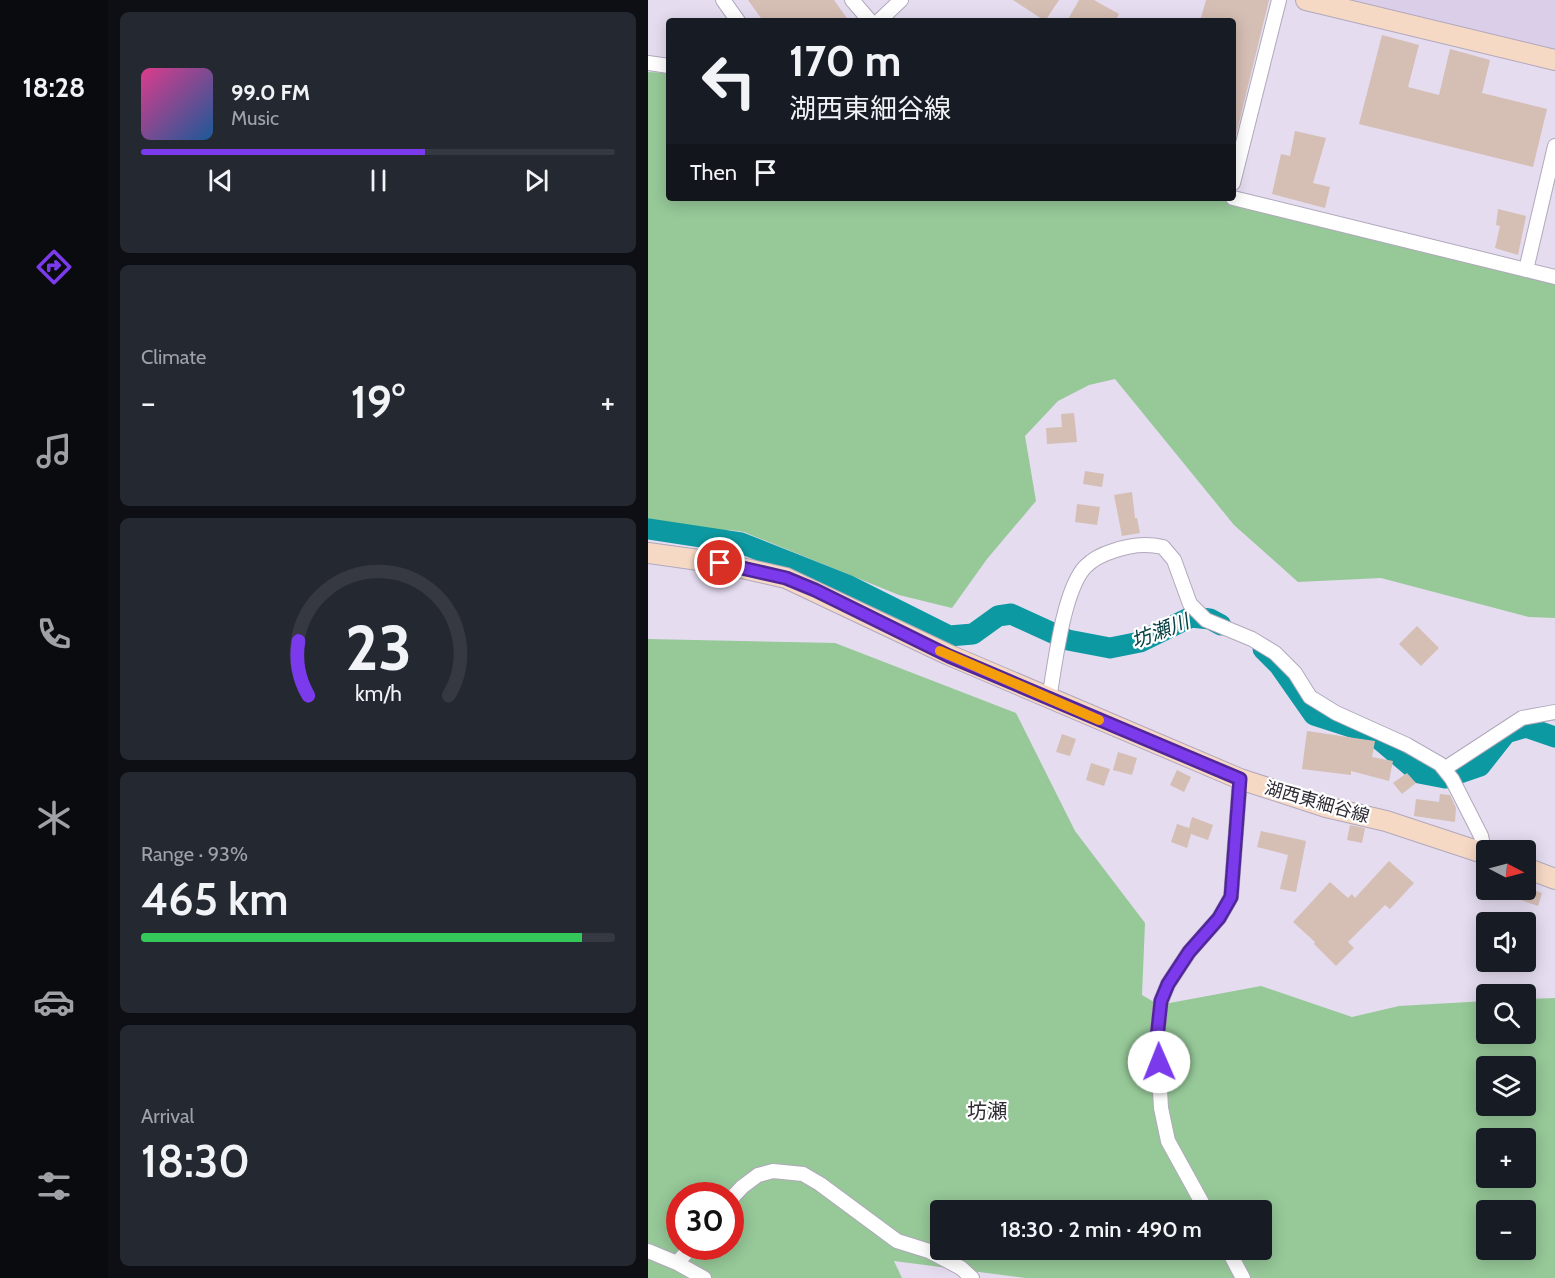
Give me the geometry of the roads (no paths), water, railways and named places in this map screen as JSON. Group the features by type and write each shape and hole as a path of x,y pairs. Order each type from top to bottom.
{"main road":[{"path":"1306,0 1555,60"},
{"name":"湖西東細谷線","path":"648,553 720,563 786,578 949,656 1240,779 1326,807 1386,821 1476,851"},
{"path":"1536,872 1555,879"}],"street":[{"path":"723,0 736,18"},
{"path":"852,0 867,18"},
{"path":"882,18 901,0"},
{"path":"1236,171 1279,0"},
{"path":"648,63 666,66"},
{"path":"1526,270 1555,146"},
{"path":"1236,199 1555,277"},
{"path":"1049,699 1062,628 1071,595 1080,574 1086,566 1107,553 1123,547 1155,545 1163,547 1174,560 1190,604 1206,620 1252,639 1275,653 1295,673 1310,697 1327,708 1407,745 1440,764 1463,799 1482,840"},
{"path":"1444,769 1522,718 1555,712"},
{"path":"1200,1200 1168,1141 1161,1108 1157,1038 1161,1001 1168,984 1189,952 1219,918 1231,897 1240,779"},
{"path":"744,1186 758,1175 773,1171 803,1174 897,1241 928,1251 962,1268 972,1278"},
{"path":"648,1251 704,1278"},
{"path":"677,1263 680,1260"},
{"path":"1233,1260 1243,1278"}],"waterway":[{"name":"坊瀬川","path":"648,529 741,543 847,585 949,636 973,634 998,616 1011,614 1068,640 1110,648 1140,642 1191,617 1210,619 1221,625"},
{"name":"坊瀬川","path":"1263,649 1279,665 1314,715 1373,734 1419,773 1445,778 1480,766 1506,733 1526,727 1555,737"}],"district":[{"name":"坊瀬","path":"987,1111"}]}
